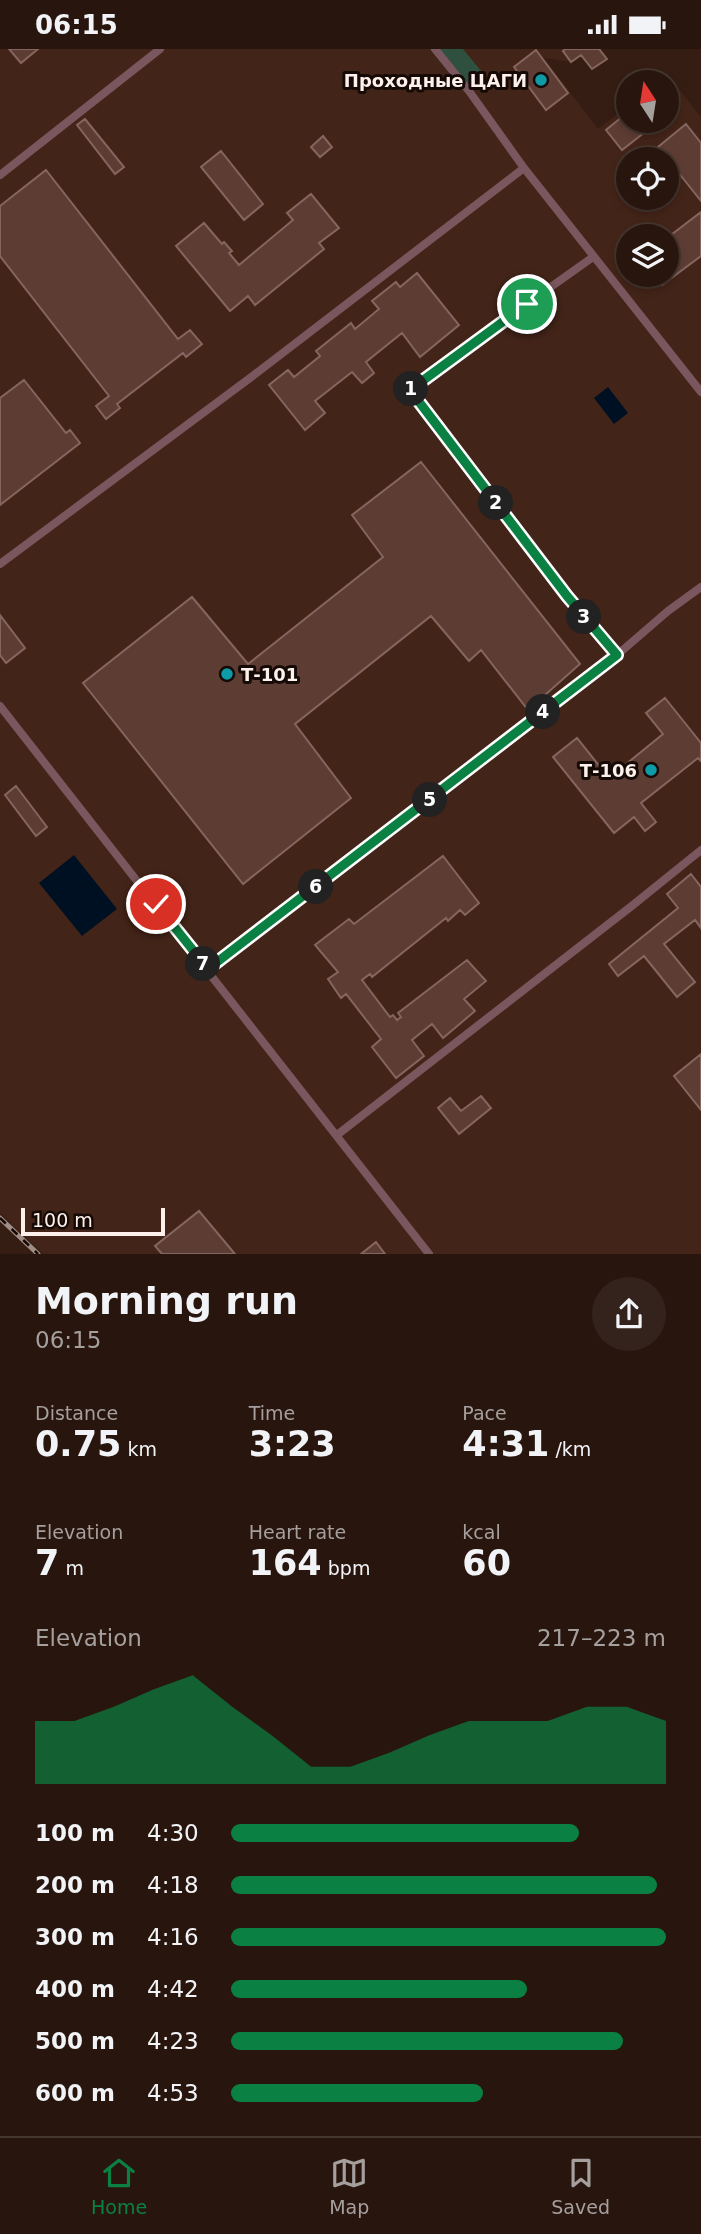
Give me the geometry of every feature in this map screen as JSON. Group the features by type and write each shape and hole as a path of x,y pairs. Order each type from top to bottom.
{"street":[{"path":"0,175 160,49"},
{"path":"435,49 593,257 701,392"},
{"path":"0,564 250,378 524,168"},
{"path":"593,257 410,390 567,596 617,655"},
{"path":"208,969 617,655 668,611 701,587"},
{"path":"0,706 429,1254"},
{"path":"337,1135 701,850"}],"shaded area":[{"path":"0,49 599,49 607,59 592,69 581,55 571,62 544,58 598,129 616,115 616,133 679,133 679,89 701,117 701,1254 43,1254 0,1213"}],"green space":[{"path":"435,49 463,49 486,77 469,91"}],"water":[{"path":"608,387 628,413 614,424 594,398"},
{"path":"74,855 117,909 82,936 39,883"}],"building":[{"path":"9,49 38,49 21,63"},
{"path":"599,49 607,59 592,69 581,55 571,62 563,51"},
{"name":"Проходные ЦАГИ","path":"536,50 568,93 546,110 514,67"},
{"path":"85,119 124,167 115,174 77,125"},
{"path":"616,122 616,133 644,133 626,147 620,147 606,130"},
{"path":"686,124 701,143 701,201 679,173 679,147 658,147 675,133 679,133"},
{"path":"323,136 332,147 320,157 311,147"},
{"path":"221,151 263,204 244,220 201,167"},
{"path":"46,170 178,339 190,330 202,344 186,357 183,353 117,404 120,408 106,419 96,406 109,396 0,256 0,206"},
{"path":"311,194 339,228 319,243 324,249 255,305 248,296 230,311 176,246 204,223 222,244 224,242 232,251 229,253 239,265 293,220 287,213"},
{"path":"701,212 701,256 679,272 679,229"},
{"path":"417,273 459,325 420,357 402,333 366,362 374,373 362,383 352,372 315,401 325,413 305,430 269,385 288,370 294,377 320,356 316,351 351,323 355,329 379,309 372,301 396,282 400,287"},
{"path":"24,380 66,433 70,430 80,443 0,505 0,398"},
{"name":"Т-101","path":"421,462 580,664 528,710 481,650 469,661 431,616 295,724 351,798 243,884 83,683 192,597 248,664 383,557 352,515"},
{"path":"0,615 25,648 6,663 0,655"},
{"name":"Т-106","path":"665,698 701,743 701,761 698,758 641,803 656,822 645,831 634,817 614,833 553,757 577,738 609,778 663,734 646,713"},
{"path":"16,786 47,827 36,836 5,795"},
{"path":"443,856 479,903 465,915 460,910 448,921 446,918 372,977 370,974 362,980 390,1017 393,1015 397,1020 401,1017 398,1013 467,960 486,981 464,999 475,1011 443,1038 432,1024 412,1040 424,1056 396,1078 372,1047 381,1039 346,994 341,998 328,979 338,972 315,945 349,919 354,924"},
{"path":"691,874 701,887 701,928 695,920 664,944 695,982 677,997 644,956 618,976 609,964 678,908 667,894"},
{"path":"701,1054 701,1110 674,1076"},
{"path":"481,1096 491,1108 459,1134 438,1108 450,1098 461,1111"},
{"path":"199,1211 235,1254 162,1254 155,1246"},
{"path":"376,1242 385,1254 361,1254"}],"railway":[{"path":"0,1218 38,1254"}],"place":[{"name":"Проходные ЦАГИ","path":"541,80"},
{"name":"Т-101","path":"227,674"},
{"name":"Т-106","path":"651,770"}],"route":[{"path":"156,904 208,969 617,655 567,596 410,390 527,304"}]}
